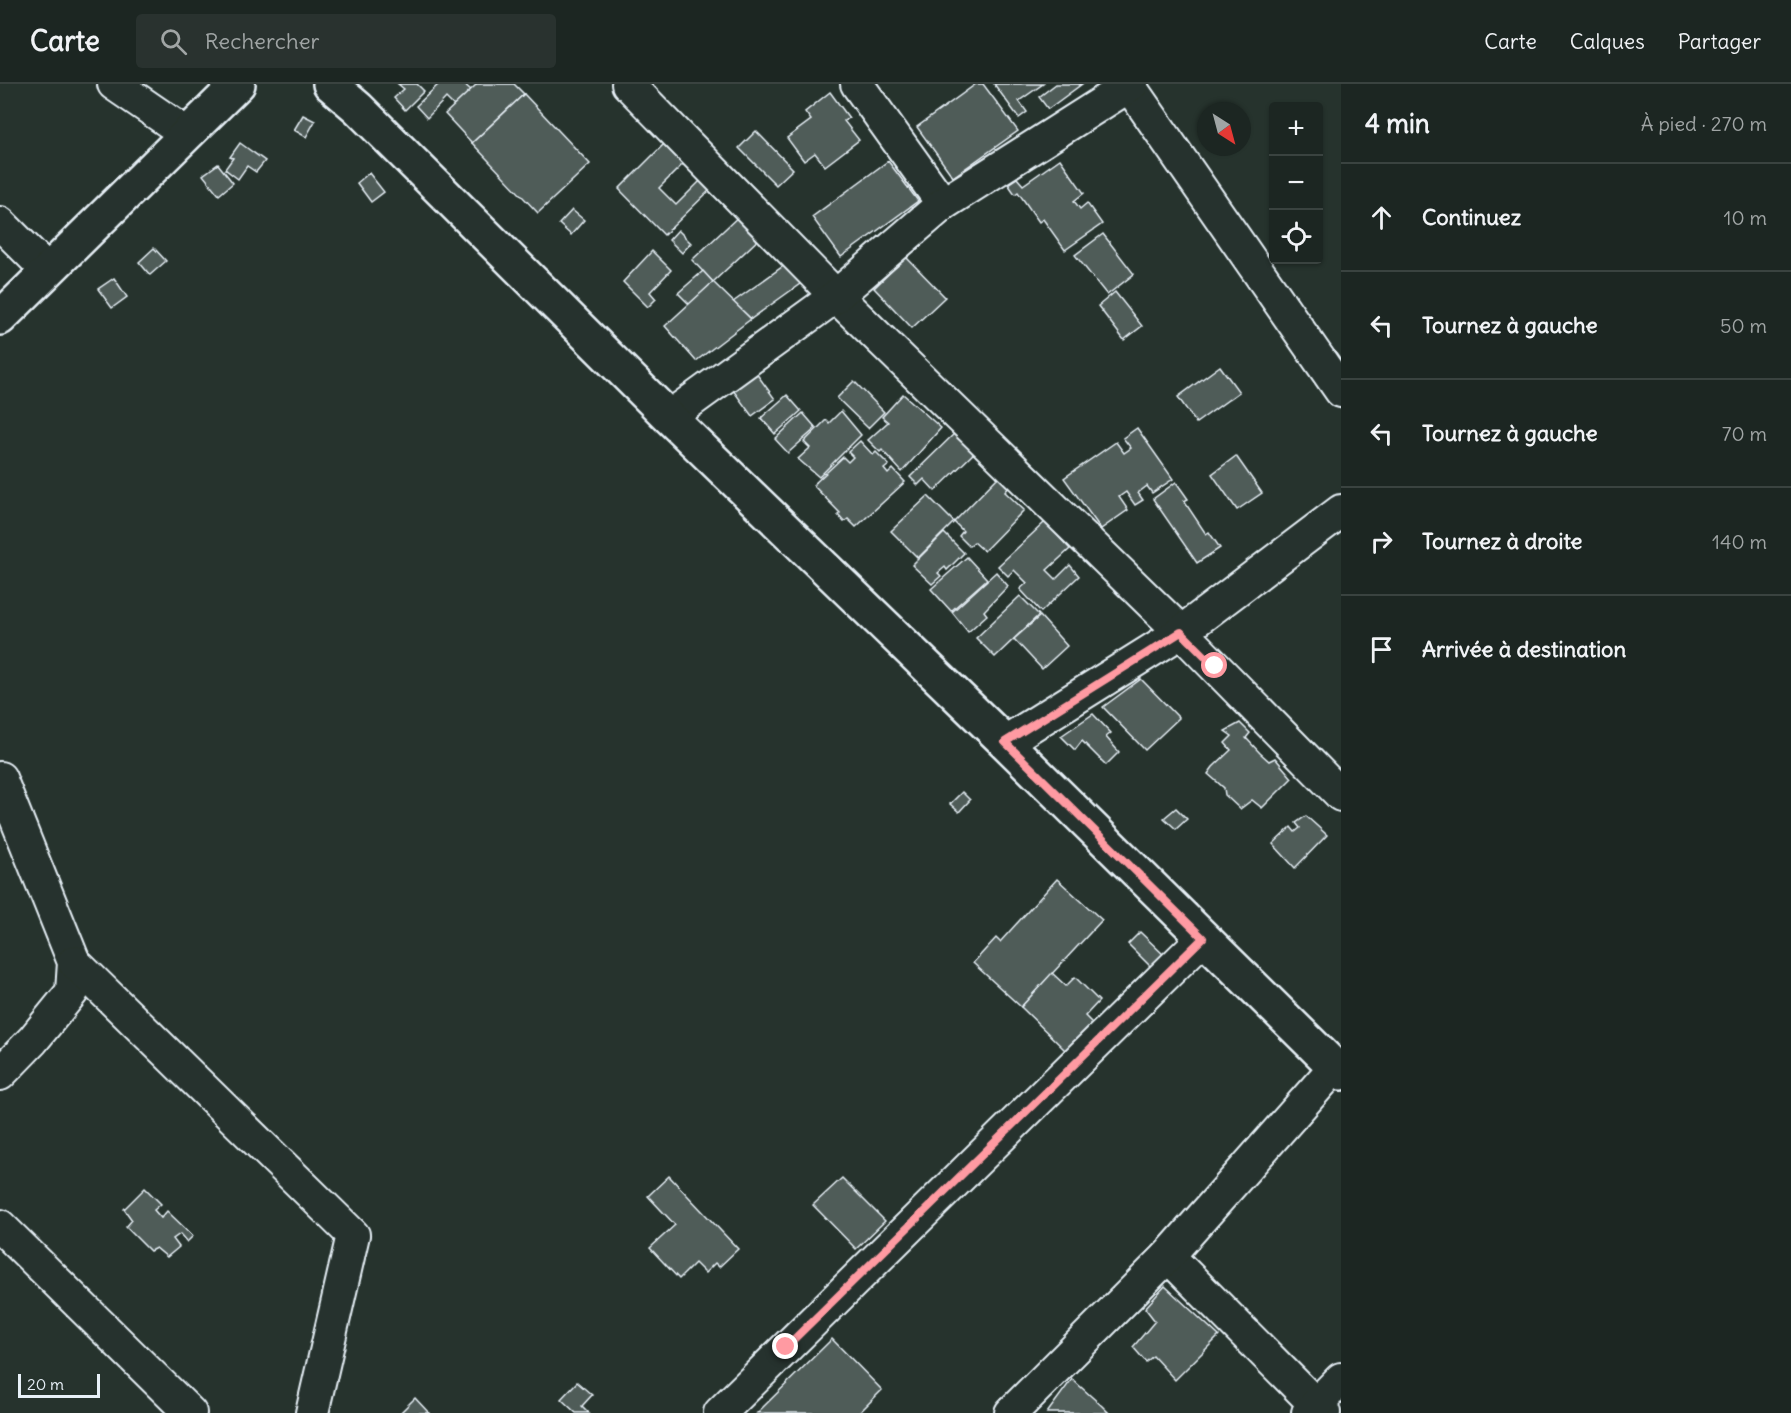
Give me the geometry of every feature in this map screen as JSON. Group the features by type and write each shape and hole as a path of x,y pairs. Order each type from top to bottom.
{"main road":[{"path":"0,318 238,84"},
{"path":"330,84 358,108 669,417 1005,742 1338,1070"}],"street":[{"path":"114,84 187,134"},
{"path":"628,84 836,296 1338,786"},
{"path":"858,84 943,204"},
{"path":"669,417 836,296 943,204 1130,85 1341,391"},
{"path":"0,223 48,271"},
{"path":"1005,742 1181,632 1341,511"},
{"path":"0,778 74,962 353,1235 312,1413"},
{"path":"720,1413 1203,938"},
{"path":"0,1074 33,1040 72,992 74,962"},
{"path":"1011,1413 1168,1256 1338,1070"},
{"path":"0,1226 173,1407"},
{"path":"1168,1256 1316,1410 1341,1379"}],"building":[{"path":"398,84 417,84 424,91 405,110 394,98 404,89"},
{"path":"439,84 464,84 471,90 454,106 446,98 427,118 416,106"},
{"path":"477,84 514,84 524,94 472,143 445,114"},
{"path":"976,84 983,84 1018,131 953,177 917,127"},
{"path":"994,84 1043,84 1019,101 1027,112 1019,118"},
{"path":"1056,84 1082,84 1048,109 1039,97"},
{"path":"830,92 849,118 844,121 859,140 825,166 815,153 804,161 787,138 811,120 805,112"},
{"path":"524,94 590,164 538,213 472,143"},
{"path":"303,115 315,121 306,137 294,130"},
{"path":"756,131 793,169 776,185 739,148"},
{"path":"668,140 688,159 659,188 676,205 703,178 712,188 664,235 619,189"},
{"path":"240,143 265,161 256,172 247,166 238,179 225,169"},
{"path":"1060,159 1084,193 1074,201 1080,209 1087,203 1102,224 1065,250 1043,219 1039,222 1018,192 1015,194 1008,184 1017,178 1023,185"},
{"path":"888,161 918,201 841,257 812,217"},
{"path":"218,164 233,183 219,195 203,175"},
{"path":"369,173 384,192 371,202 357,183"},
{"path":"572,210 584,220 571,235 559,224"},
{"path":"741,214 762,236 713,282 692,260"},
{"path":"678,230 691,243 682,253 669,240"},
{"path":"1103,234 1134,274 1107,295 1075,255"},
{"path":"154,248 166,261 150,275 139,262"},
{"path":"652,251 671,270 650,292 656,299 648,307 623,282"},
{"path":"906,257 945,297 912,328 874,288"},
{"path":"789,262 807,279 751,319 733,302"},
{"path":"703,271 713,282 690,305 678,293"},
{"path":"114,278 127,297 112,308 98,289"},
{"path":"713,282 751,319 696,361 665,326"},
{"path":"1115,292 1142,326 1124,340 1098,306"},
{"path":"1220,366 1239,392 1196,423 1178,397"},
{"path":"753,369 775,399 752,416 730,386"},
{"path":"854,381 884,412 868,428 837,398"},
{"path":"903,394 941,428 902,472 882,450 880,452 868,440 888,422 882,417"},
{"path":"787,395 801,411 775,434 761,418"},
{"path":"841,411 861,435 819,477 798,459 810,448 804,442 826,420 829,423"},
{"path":"803,413 816,428 788,453 775,439"},
{"path":"1137,428 1173,479 1152,493 1147,486 1138,493 1143,500 1135,505 1126,492 1119,497 1128,510 1101,529 1064,478 1116,442 1124,453 1131,448 1123,438"},
{"path":"959,429 978,449 935,491 924,479 918,485 910,477"},
{"path":"860,441 873,455 876,452 889,465 884,469 888,474 893,469 905,482 856,527 848,519 844,522 838,515 840,513 813,485 843,457 848,462 853,457 848,452"},
{"path":"1236,456 1262,493 1237,510 1212,474"},
{"path":"999,476 1010,486 1005,492 1024,510 984,551 974,542 969,546 959,536 963,531 954,522"},
{"path":"1176,482 1188,499 1184,501 1206,534 1209,532 1220,548 1197,563 1153,499"},
{"path":"928,496 954,522 918,558 891,531"},
{"path":"1045,522 1070,549 1047,570 1056,579 1070,565 1079,576 1041,612 1020,589 1027,583 1014,570 1008,576 998,566"},
{"path":"944,533 964,553 947,570 945,567 938,573 941,576 932,584 912,565"},
{"path":"967,557 987,579 951,611 931,589"},
{"path":"996,572 1008,586 984,611 987,615 968,632 952,612"},
{"path":"1020,596 1039,615 995,657 976,638"},
{"path":"1040,616 1067,646 1042,669 1014,639"},
{"path":"1141,679 1179,718 1145,750 1103,707"},
{"path":"1093,714 1111,733 1106,737 1119,752 1106,765 1082,741 1075,750 1061,736"},
{"path":"1240,723 1250,733 1246,738 1260,753 1269,761 1275,758 1292,778 1262,808 1252,800 1240,809 1225,795 1224,788 1208,774 1231,750 1225,743 1232,736 1225,731"},
{"path":"962,792 970,800 959,812 950,804"},
{"path":"1176,808 1187,819 1176,829 1164,818"},
{"path":"1306,816 1327,835 1295,868 1273,844 1291,827 1295,832 1300,828 1296,823"},
{"path":"1057,879 1102,920 1021,1007 973,963 996,938 1000,942"},
{"path":"1140,932 1166,957 1153,969 1128,944"},
{"path":"1052,973 1066,986 1075,977 1099,1001 1085,1016 1092,1023 1066,1051 1021,1007"},
{"path":"669,1176 738,1249 719,1267 715,1263 705,1273 695,1263 679,1279 650,1248 675,1225 648,1196"},
{"path":"842,1178 885,1221 856,1249 813,1205"},
{"path":"145,1188 161,1204 154,1210 161,1218 167,1211 193,1236 187,1242 180,1234 173,1239 179,1247 167,1257 156,1248 150,1251 126,1227 132,1220 124,1209"},
{"path":"1165,1286 1219,1336 1175,1380 1153,1356 1146,1362 1133,1347 1155,1321 1145,1308"},
{"path":"832,1339 882,1390 859,1413 757,1413"},
{"path":"1072,1379 1102,1406 1109,1413 1047,1413"},
{"path":"577,1382 592,1395 582,1406 589,1413 576,1413 561,1399"},
{"path":"415,1398 429,1413 400,1413"}],"route":[{"path":"786,1347 1203,938 1005,742 1181,632 1215,666"}]}
